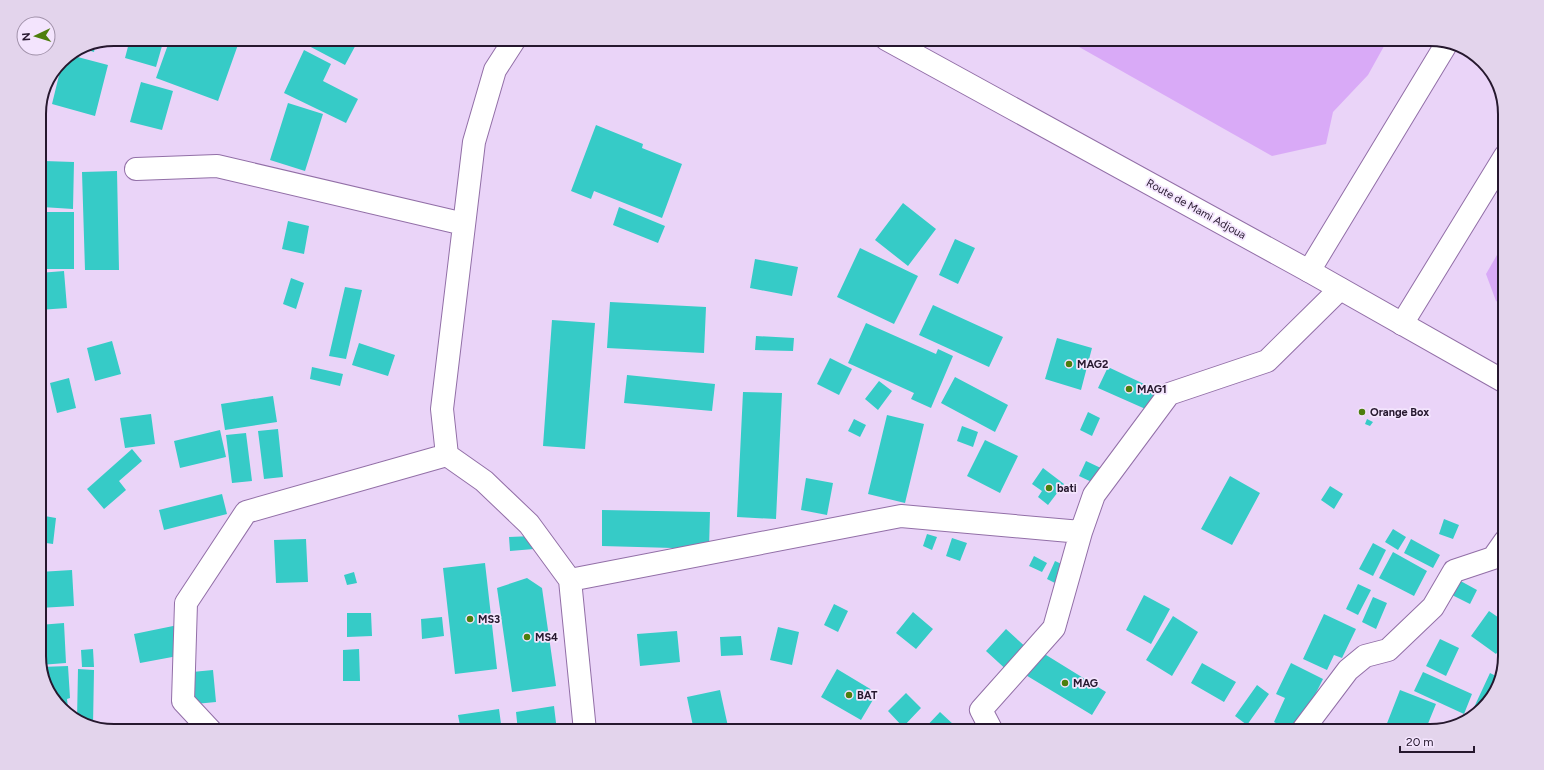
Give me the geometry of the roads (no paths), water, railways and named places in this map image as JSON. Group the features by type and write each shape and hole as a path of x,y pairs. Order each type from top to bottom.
{"street":[{"path":"510,46 495,70 474,142 442,409 447,455 484,481 529,524 570,580 584,724"},
{"name":"Route de Mami Adjoua","path":"899,46 1309,271 1498,378"},
{"path":"1309,271 1444,48"},
{"path":"136,169 217,166 464,224"},
{"path":"1402,324 1498,167"},
{"path":"988,724 981,710 1054,628 1081,532 1094,495 1169,394 1267,361 1340,289"},
{"path":"204,724 183,701 186,603 246,512 447,455"},
{"path":"570,580 901,516 1081,532"},
{"path":"1307,724 1348,670 1365,656 1388,650 1432,607 1454,571 1493,558 1498,551"}],"place":[{"name":"MAG2","path":"1069,364"},
{"name":"MAG1","path":"1129,389"},
{"name":"Orange Box","path":"1362,412"},
{"name":"bati","path":"1049,488"},
{"name":"MS3","path":"470,619"},
{"name":"MS4","path":"527,637"},
{"name":"MAG","path":"1065,683"},
{"name":"BAT","path":"849,695"}]}
